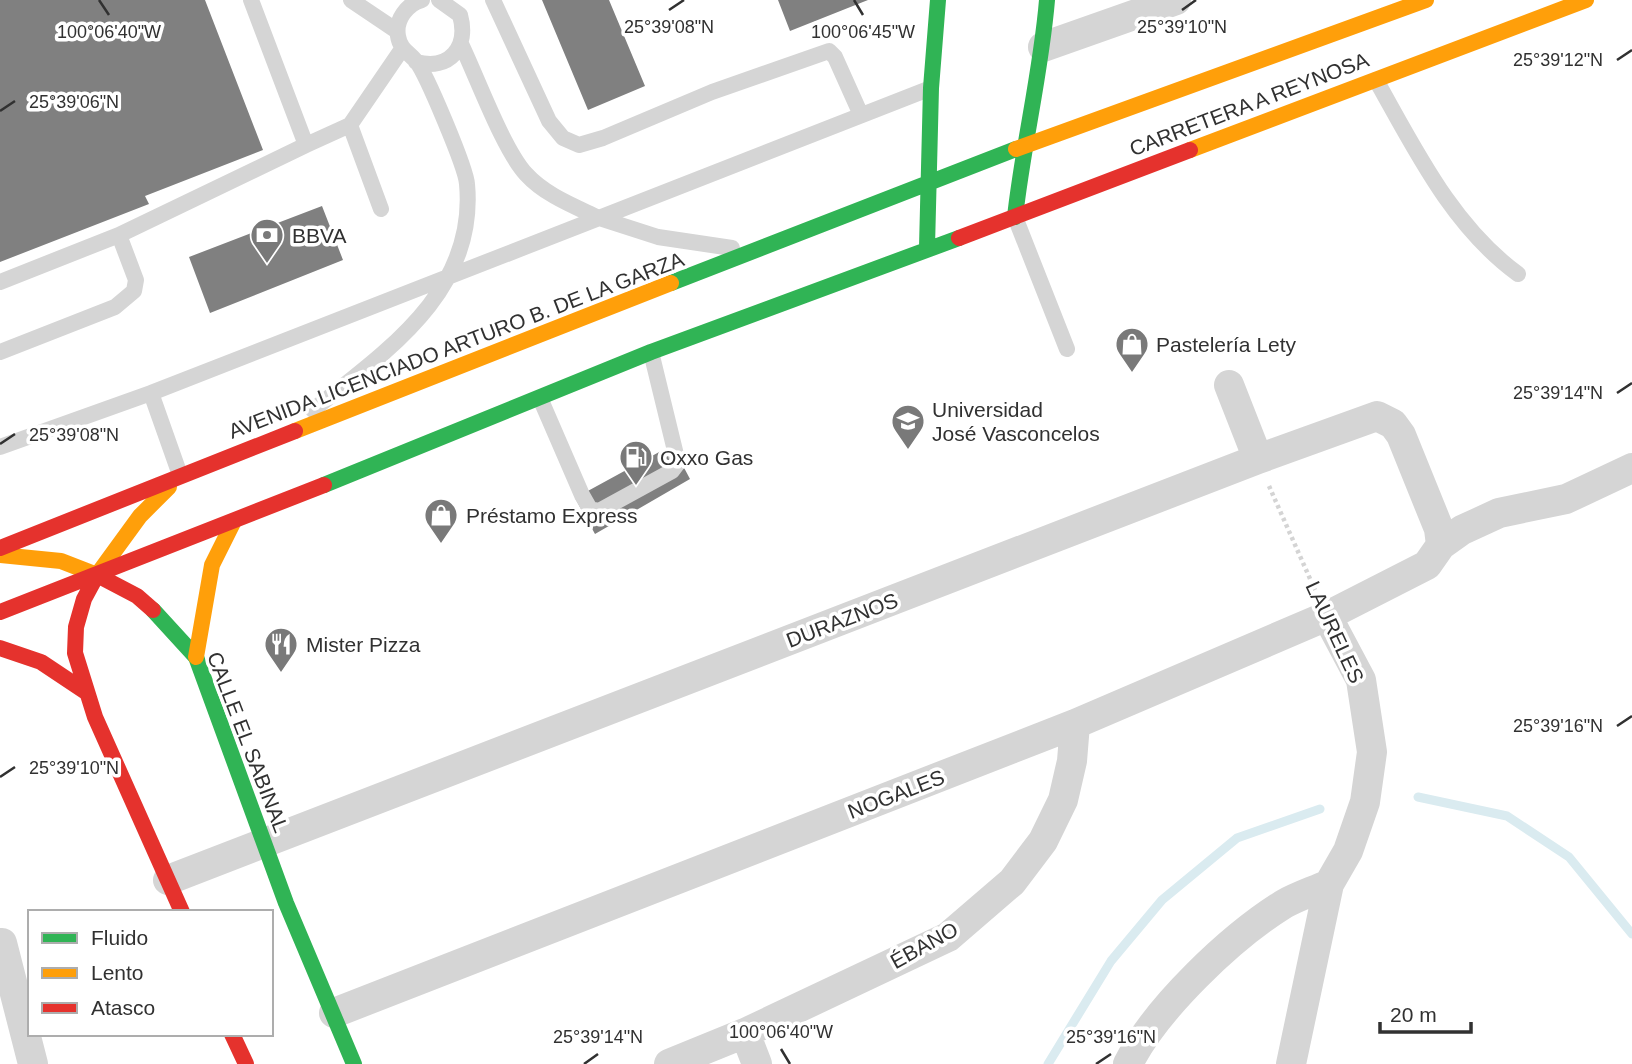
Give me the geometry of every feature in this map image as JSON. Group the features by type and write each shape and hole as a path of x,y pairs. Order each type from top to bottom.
{"main road":[{"path":"0,612 234,521 539,396 928,247 931,88 939,0"},
{"path":"1016,217 1023,146 1043,47 1047,0"},
{"name":"CARRETERA A REYNOSA","path":"928,181 1425,0"},
{"name":"CARRETERA A REYNOSA","path":"928,247 1016,217 1375,78 1586,0"},
{"name":"AVENIDA LICENCIADO ARTURO B. DE LA GARZA","path":"0,548 928,181"},
{"path":"180,475 140,516 97,575 84,599 76,627 75,653 86,692 181,910"},
{"path":"196,657 212,565 234,521"},
{"name":"CALLE EL SABINAL","path":"0,555 61,561 97,575 137,596 160,615 196,657 264,843 354,1064"},
{"path":"0,648 41,662 86,692"},
{"path":"233,1036 246,1064"}],"street":[{"path":"1043,47 1176,0"},
{"path":"1229,385 1258,459"},
{"name":"DURAZNOS","path":"169,880 1258,459 1377,416 1387,419 1401,435 1439,529 1441,545"},
{"name":"NOGALES","path":"334,1013 1075,724 1327,616 1427,565 1441,545 1462,530 1499,513 1566,499 1632,468"},
{"name":"LAURELES","path":"1291,1064 1329,884 1348,851 1365,802 1371,752 1361,680 1327,616"},
{"name":"ÉBANO","path":"669,1064 745,1033 948,937 1012,882 1043,841 1063,800 1072,761 1075,724"},
{"path":"1128,1064 1167,1005 1255,924 1287,902 1329,884"},
{"path":"2,943 33,1064"},
{"path":"745,1033 757,1064"}],"lane":[{"path":"251,0 306,145"},
{"path":"351,0 397,31"},
{"path":"278,438 386,355 413,328 449,276 465,240 467,180 416,62 402,49 397,31 404,13 419,0"},
{"path":"416,62 434,64 445,61 461,44 464,33 460,15 439,0"},
{"path":"494,0 549,121 569,143 579,145 603,138 712,92 829,51 835,57 861,115"},
{"path":"461,44 509,147 526,174 552,195 599,218 658,237 751,251"},
{"path":"0,282 119,235 350,125 402,49"},
{"path":"1375,78 1409,139 1463,222 1492,254 1518,274"},
{"path":"0,447 151,393 931,88"},
{"path":"350,125 381,209"},
{"path":"1016,217 1067,349"},
{"path":"0,352 115,307 126,299 136,281 119,235"},
{"path":"539,396 582,495 590,509 599,511 672,471 678,463 651,352"},
{"path":"151,393 180,475"}],"path":[{"name":"LAURELES","path":"1258,459 1327,616"}],"building":[{"path":"0,0 205,0 263,150 145,196 149,204 0,262"},
{"path":"542,0 609,0 645,86 588,110"},
{"path":"778,0 868,0 790,31"},
{"path":"322,206 343,260 210,313 189,257"},
{"name":"Oxxo Gas","path":"672,445 690,479 595,534 575,498"}],"waterway":[{"path":"1418,797 1507,816 1569,857 1632,934"},
{"path":"1048,1064 1111,961 1162,900 1237,838 1320,809"}],"traffic: fast":[{"path":"927,247 931,88 938,0"},
{"path":"1015,217 1047,0"},
{"path":"671,283 1016,149"},
{"path":"324,485 651,352 959,238"},
{"path":"153,610 196,657 286,903 354,1064"}],"traffic: slow":[{"path":"1016,149 1426,0"},
{"path":"1190,150 1586,0"},
{"path":"295,431 671,283"},
{"path":"0,555 61,561 97,575 140,516 169,487"},
{"path":"196,657 212,565 234,521"}],"traffic: jam":[{"path":"959,238 1190,150"},
{"path":"0,548 295,431"},
{"path":"0,612 324,485"},
{"path":"153,610 137,596 97,575 84,599 76,627 75,653 95,717 181,910"},
{"path":"0,648 41,662 86,692"},
{"path":"233,1036 246,1064"}],"place":[{"name":"BBVA","path":"267,265"},
{"name":"Pastelería Lety","path":"1132,374"},
{"name":"Universidad José Vasconcelos","path":"908,451"},
{"name":"Oxxo Gas","path":"636,487"},
{"name":"Préstamo Express","path":"441,545"},
{"name":"Mister Pizza","path":"281,674"}]}
